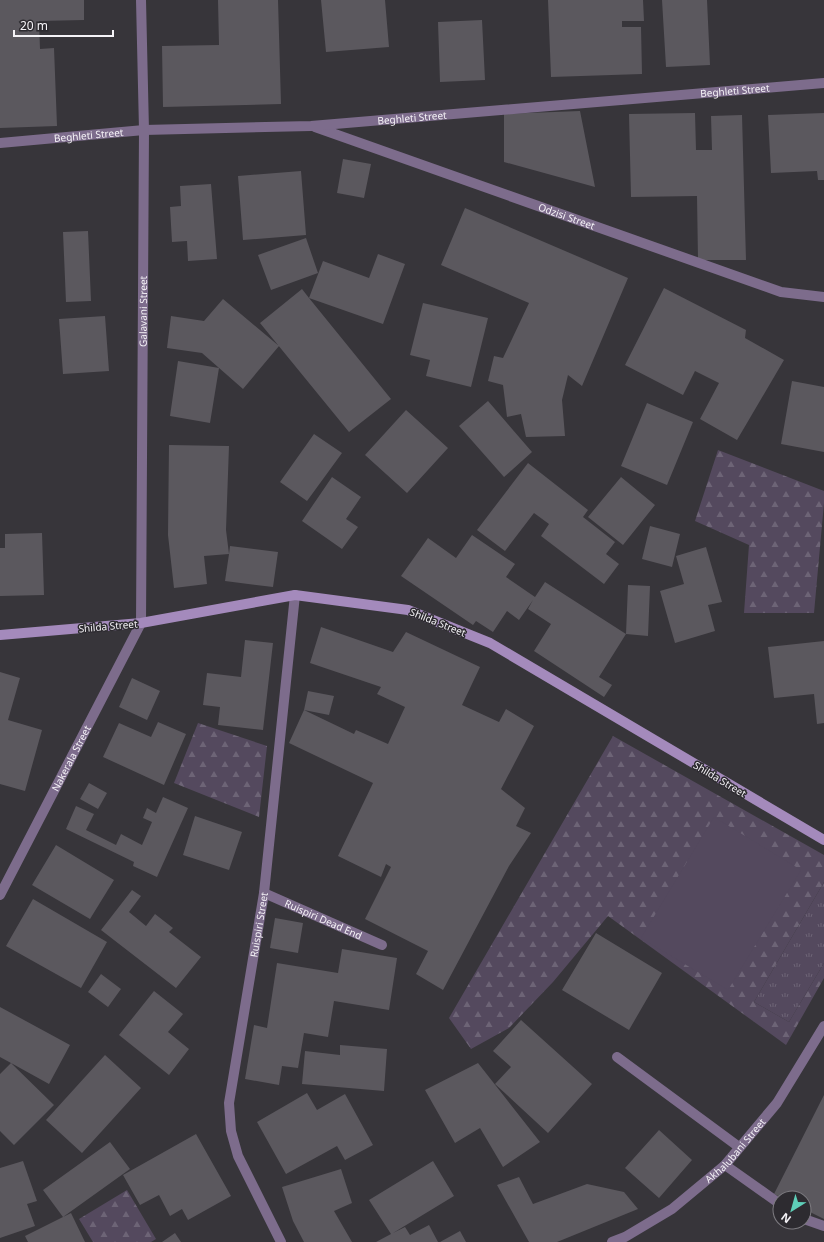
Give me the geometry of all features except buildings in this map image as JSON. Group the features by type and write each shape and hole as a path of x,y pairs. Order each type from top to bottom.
{"street":[{"name":"Galavani Street","path":"141,0 144,130 141,623"},
{"name":"Beghleti Street","path":"0,143 144,130 311,126 824,83"},
{"name":"Odzisi Street","path":"311,126 781,292 824,297"},
{"name":"Shilda Street","path":"0,635 141,623 294,595 408,610 490,643 824,840"},
{"name":"Ruispiri Street","path":"281,1242 238,1156 231,1131 228,1103 264,893 294,595"},
{"name":"Nakerala Street","path":"0,894 141,623"},
{"name":"Ruispiri Dead End","path":"264,893 382,945"},
{"name":"Akhalubani Street","path":"612,1242 625,1237 672,1209 725,1165 777,1103 824,1026"},
{"path":"617,1057 739,1148"},
{"path":"725,1165 772,1198"},
{"path":"812,1222 824,1226"}],"green space":[{"path":"718,450 824,491 814,613 744,613 749,545 695,521"},
{"path":"198,723 267,746 259,817 174,783"},
{"path":"613,736 824,855 824,882 754,1002 789,1022 824,963 824,978 786,1045 608,916 553,982 509,1028 471,1049 449,1018"},
{"path":"714,817 801,870 728,990 641,938"},
{"path":"824,882 824,963 789,1022 754,1002"},
{"path":"127,1190 156,1239 151,1242 93,1242 79,1219"}]}
